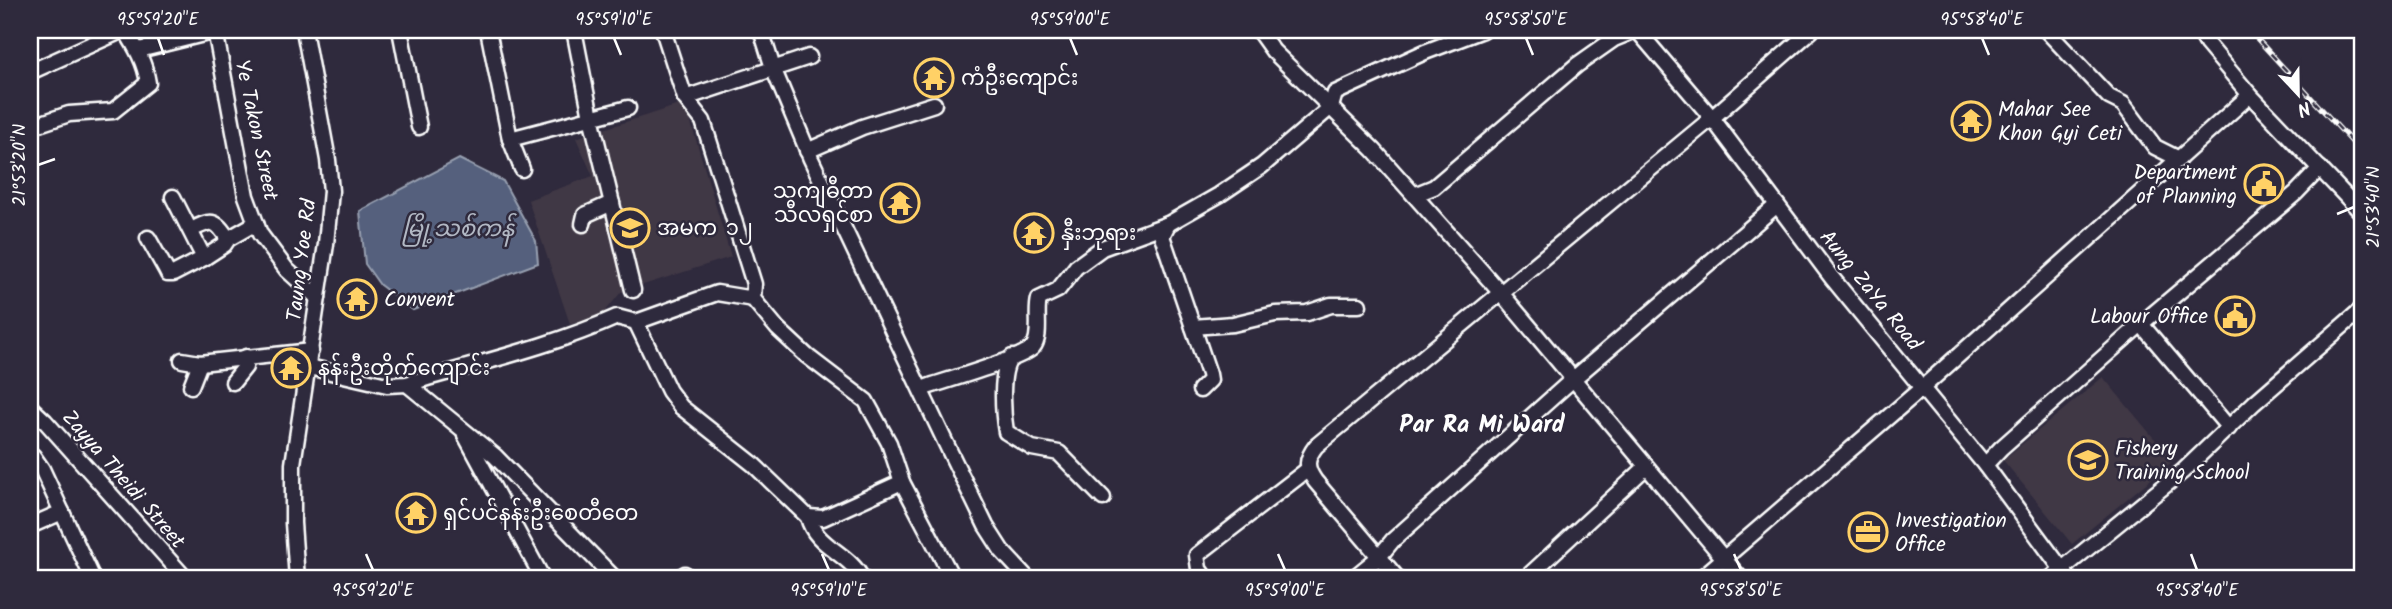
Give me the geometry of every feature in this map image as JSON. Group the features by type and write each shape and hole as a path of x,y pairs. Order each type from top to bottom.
{"street":[{"path":"30,72 124,30 139,50 148,83 113,111 69,114 30,127"},
{"path":"139,50 217,30"},
{"name":"Ye Takon Street","path":"217,30 246,196 256,223 268,246 288,270 318,298"},
{"name":"Taung Yoe Rd","path":"297,579 293,464 309,367 331,191 328,160 303,30"},
{"path":"400,30 419,127"},
{"path":"488,30 510,139 522,169"},
{"path":"574,30 591,117 633,290"},
{"path":"663,30 685,99 703,121 754,284 752,299"},
{"path":"761,30 773,68 807,151 986,526 1002,551 1028,579"},
{"path":"1258,30 1273,51 1374,150 1501,293 1645,468 1741,579"},
{"path":"921,388 1012,357 1033,347 1039,299 1058,290 1076,267 1101,248 1168,224 1194,211 1262,166 1331,107 1335,93 1425,52 1483,30"},
{"path":"1414,195 1434,187 1577,65 1614,39 1636,30"},
{"name":"Aung ZaYa Road","path":"1636,30 1712,118 1832,278 1985,466 2060,576"},
{"path":"1398,579 1307,470 1307,457 1316,446 1712,118 1812,30"},
{"path":"2046,30 2109,97 2123,104 2155,147 2179,159"},
{"path":"2199,30 2207,44 2250,95 2362,213"},
{"path":"685,99 808,57"},
{"path":"1700,579 1922,388 2250,95"},
{"path":"807,151 862,127 934,104"},
{"path":"510,139 628,108"},
{"path":"1985,466 2001,448 2141,324 2296,193 2320,168"},
{"path":"173,197 204,258"},
{"path":"583,225 585,215 612,203"},
{"path":"1352,579 1572,380 1777,205"},
{"path":"191,230 213,222 218,224 228,239"},
{"path":"148,238 168,274 204,258 224,245 228,239 256,223"},
{"path":"1168,224 1162,236 1210,380 1200,390"},
{"path":"309,367 387,385 407,384 548,344 617,317 636,322 709,295 722,294 752,299 778,329 807,356 866,401 889,443 902,482 953,579"},
{"path":"1194,327 1233,324 1275,314 1307,313 1331,305 1359,305"},
{"path":"2060,576 2183,471 2362,309"},
{"path":"636,322 669,391 681,407 753,464 808,517 818,537 852,566 862,579"},
{"path":"2141,324 2229,428"},
{"path":"182,360 200,363 311,351"},
{"path":"233,382 245,367 246,357"},
{"path":"1012,357 1007,362 1005,376 1003,416 1006,432 1032,447 1059,453 1103,498"},
{"path":"191,386 200,363"},
{"path":"407,384 495,456 538,497 615,579"},
{"name":"Zayya Theidi Street","path":"30,407 187,579"},
{"path":"456,423 473,448 542,579"},
{"path":"30,456 33,456 42,469 93,579"},
{"path":"1525,579 1645,468"},
{"path":"1206,579 1199,569 1197,555 1307,470"},
{"path":"808,517 823,518 902,482"},
{"path":"30,526 62,512"}],"shaded area":[{"name":"အမက ၁၂","path":"685,103 731,257 621,292 600,318 570,324 528,200 593,176 576,138"},
{"name":"Fishery Training School","path":"2103,377 2173,461 2072,544 2003,460"}],"water":[{"name":"မြို့သစ်ကန်","path":"459,159 503,181 536,241 538,263 413,310 380,285 365,264 360,211"}],"railway":[{"path":"2249,30 2362,153"}],"place":[{"name":"ကံဦးကျောင်း","path":"934,78"},
{"name":"Mahar See Khon Gyi Ceti","path":"1971,121"},
{"name":"Department of Planning","path":"2264,184"},
{"name":"သကျဓီတာ သီလရှင်စာ","path":"900,203"},
{"name":"အမက ၁၂","path":"630,228"},
{"name":"နှီးဘုရား","path":"1034,233"},
{"name":"Convent","path":"357,299"},
{"name":"Labour Office","path":"2235,316"},
{"name":"နန်းဦးတိုက်ကျောင်း","path":"291,368"},
{"name":"Fishery Training School","path":"2088,460"},
{"name":"ရှင်ပင်နန်းဦးစေတီတေ","path":"416,513"},
{"name":"Investigation Office","path":"1868,532"}],"district":[{"name":"Par Ra Mi Ward","path":"1482,424"}]}
